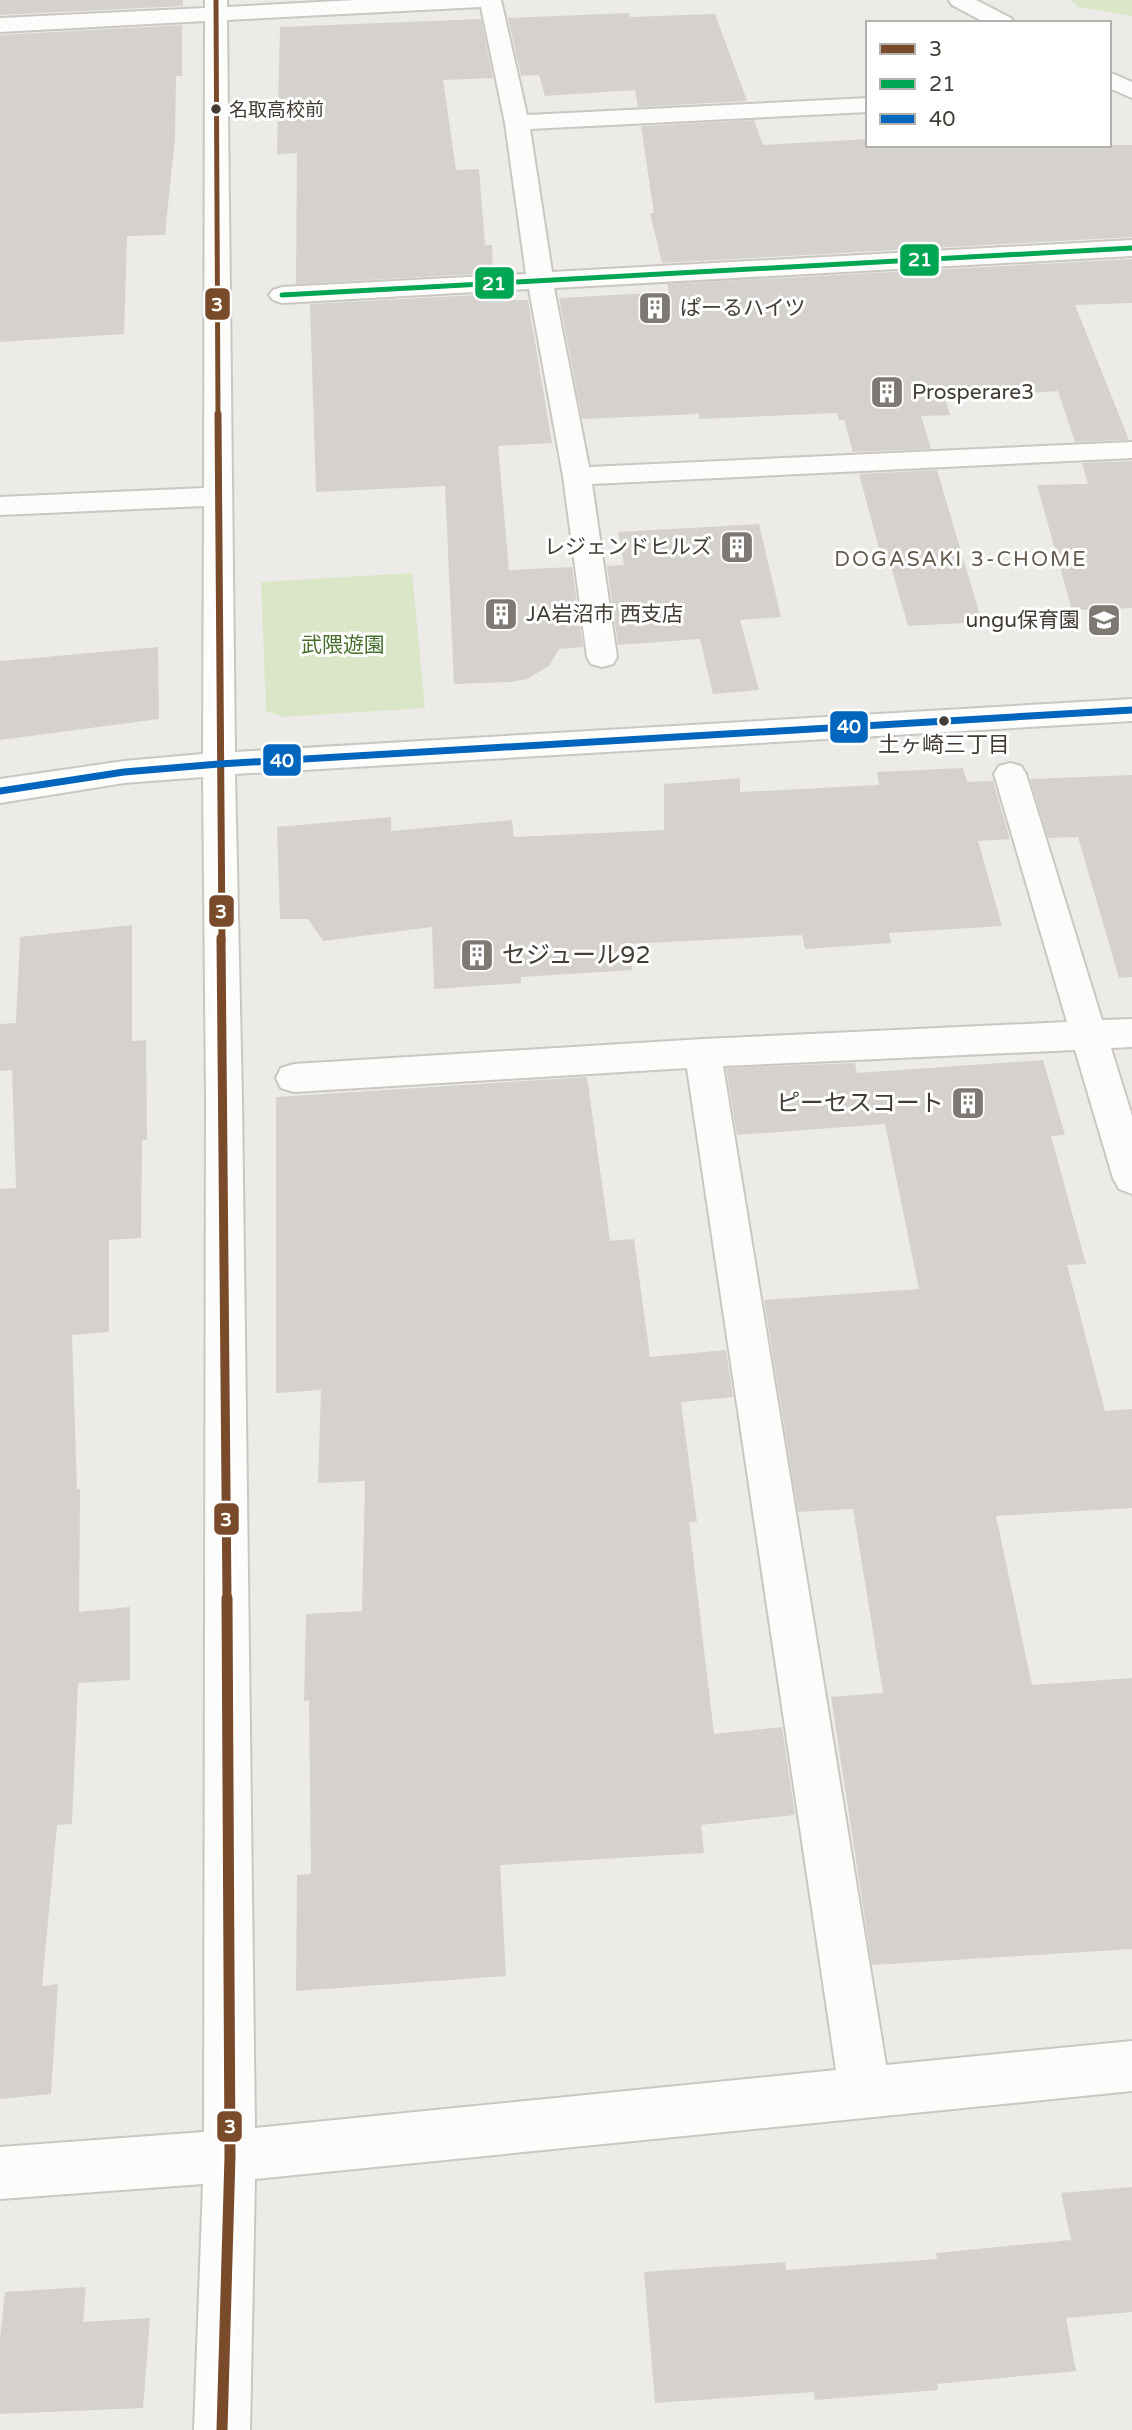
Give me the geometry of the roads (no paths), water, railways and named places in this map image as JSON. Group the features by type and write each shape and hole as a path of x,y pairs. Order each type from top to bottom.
{"street":[{"path":"0,25 216,7 485,0"},
{"path":"490,0 517,123 540,281 577,476 602,657"},
{"path":"960,0 999,21"},
{"path":"216,7 230,2156 222,2430"},
{"path":"1111,80 1132,91"},
{"path":"1111,92 1132,91"},
{"path":"517,123 866,105"},
{"path":"282,295 1132,248"},
{"path":"577,476 1132,450"},
{"path":"0,506 218,496"},
{"path":"0,791 124,772 219,764 1132,710"},
{"path":"1010,774 1132,1178"},
{"path":"294,1078 703,1053 1132,1033"},
{"path":"703,1053 866,2093"},
{"path":"0,2173 230,2156 1132,2066"}],"place":[{"name":"名取高校前","path":"216,109"},
{"name":"ぱーるハイツ","path":"655,308"},
{"name":"Prosperare3","path":"887,392"},
{"name":"レジェンドヒルズ","path":"737,547"},
{"name":"JA岩沼市 西支店","path":"501,614"},
{"name":"ungu保育園","path":"1104,620"},
{"name":"土ヶ崎三丁目","path":"944,721"},
{"name":"セジュール92","path":"477,955"},
{"name":"ピーセスコート","path":"968,1103"}],"district":[{"name":"DOGASAKI 3-CHOME","path":"961,559"}],"park label":[{"name":"武隈遊園","path":"343,645"}]}
